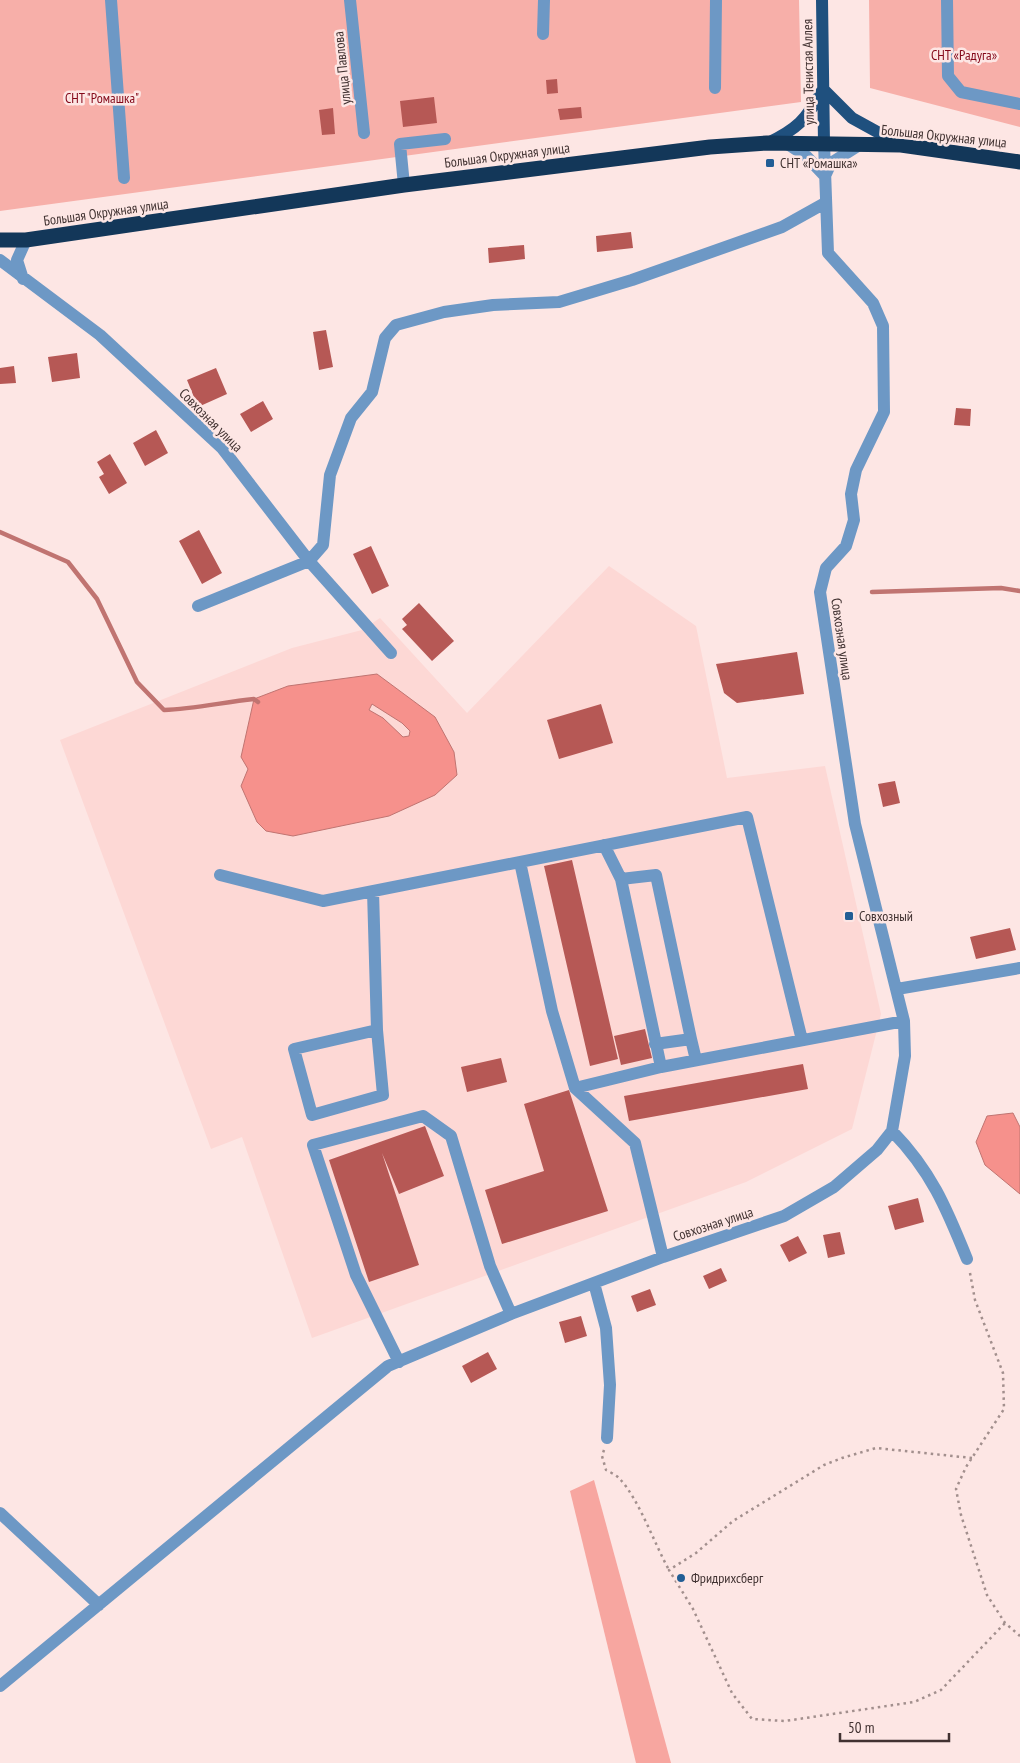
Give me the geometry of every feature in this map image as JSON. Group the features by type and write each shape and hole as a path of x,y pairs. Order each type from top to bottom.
{"highway":[{"name":"Большая Окружная улица","path":"0,240 26,240 404,185 710,147 767,143 901,145 1020,162"}],"main road":[{"name":"улица Тенистая Аллея","path":"822,0 824,143"},
{"path":"767,143 792,131 803,122 823,89 852,118 901,145"}],"street":[{"path":"111,0 124,178"},
{"name":"улица Павлова","path":"350,0 364,133"},
{"path":"543,34 544,0"},
{"path":"715,88 716,0"},
{"path":"947,0 948,76 961,92 1020,104"},
{"path":"404,185 400,144 445,139"},
{"path":"786,143 806,156 825,176 831,163 861,144"},
{"name":"Совхозная улица","path":"0,1686 393,1364 511,1314 663,1257 784,1216 834,1187 877,1150 892,1131 906,1056 904,1021 855,824 820,592 826,568 846,546 854,520 851,494 856,470 884,412 883,326 873,303 828,253 824,143"},
{"path":"198,606 309,560 323,545 330,475 351,418 372,392 385,338 396,325 444,312 494,305 559,302 632,280 782,227 825,203"},
{"path":"22,279 17,260 26,240"},
{"name":"Совхозная улица","path":"0,260 22,279 100,334 222,448 309,560 391,653"},
{"path":"220,875 323,901 747,817 802,1040"},
{"path":"604,845 621,879 661,1067"},
{"path":"520,862 552,1011 575,1088 635,1143 663,1257"},
{"path":"621,879 656,875 696,1060"},
{"path":"373,891 377,1030 383,1095 312,1115 294,1049 377,1030"},
{"path":"897,989 1020,968"},
{"path":"575,1088 661,1067 904,1021"},
{"path":"655,1044 691,1039"},
{"path":"393,1364 356,1275 313,1146 423,1116 451,1136 490,1266 511,1314"},
{"path":"892,1131 914,1154 944,1203 967,1259"},
{"path":"594,1283 606,1328 610,1385 607,1438"},
{"path":"0,1513 98,1605"}],"path":[{"path":"967,1259 975,1300 1003,1373 1004,1409 972,1458 956,1489 961,1515 987,1595 1005,1623 1020,1636"},
{"path":"607,1438 602,1456 606,1470 619,1477 644,1517 655,1545 694,1609 732,1693 752,1719 785,1721 914,1702 941,1690 1005,1623"},
{"path":"669,1570 696,1553 733,1521 824,1465 842,1458 876,1448 972,1458"}],"shaded area":[{"path":"609,566 696,626 727,778 825,766 881,1014 852,1129 746,1182 312,1338 242,1137 211,1149 60,740 292,648 362,630 380,618 467,713"},
{"path":"377,674 435,717 454,752 457,775 435,795 389,816 293,836 266,831 257,822 241,786 248,769 241,757 254,699 288,686","holes":["372,704 402,723 410,731 409,736 403,737 383,718 369,710"]},
{"path":"1013,1113 1020,1127 1020,1194 985,1165 976,1142 987,1116"},
{"path":"594,1480 671,1763 636,1763 570,1491"}],"green space":[{"name":"СНТ \"Ромашка\"","path":"0,0 799,0 801,102 0,211"},
{"name":"СНТ «Радуга»","path":"869,0 1020,0 1020,127 870,88"}],"building":[{"path":"557,79 558,93 547,94 546,80"},
{"path":"434,97 437,123 403,127 400,101"},
{"path":"581,107 582,118 560,120 558,109"},
{"path":"333,108 335,134 322,135 319,110"},
{"path":"631,232 633,248 597,252 596,236"},
{"path":"524,245 525,259 489,263 488,248"},
{"path":"326,330 333,367 319,370 313,332"},
{"path":"77,353 80,378 52,382 48,357"},
{"path":"14,366 16,383 0,384 0,368"},
{"path":"216,368 227,394 198,407 187,380"},
{"path":"263,401 273,419 251,432 240,414"},
{"path":"956,408 971,409 970,426 954,425"},
{"path":"156,430 168,453 145,466 133,443"},
{"path":"110,454 127,483 109,494 99,477 104,474 97,462"},
{"path":"199,530 222,573 202,584 179,541"},
{"path":"371,546 389,586 372,594 353,554"},
{"path":"419,603 454,641 432,661 402,629 407,625 402,619"},
{"path":"797,652 804,694 737,703 724,693 716,664"},
{"path":"601,704 613,743 559,759 547,720"},
{"path":"895,781 900,803 883,807 878,784"},
{"path":"572,860 618,1059 590,1066 544,866"},
{"path":"1010,928 1016,950 976,959 970,937"},
{"path":"645,1029 652,1058 621,1065 614,1036"},
{"path":"501,1058 507,1082 467,1092 461,1067"},
{"path":"803,1064 808,1089 629,1121 624,1096"},
{"path":"569,1090 608,1211 502,1244 485,1190 544,1171 524,1104"},
{"path":"425,1126 444,1176 399,1194 382,1153 419,1265 369,1282 329,1160"},
{"path":"918,1198 924,1222 895,1230 888,1206"},
{"path":"840,1232 845,1254 828,1258 823,1235"},
{"path":"798,1236 807,1253 789,1262 780,1245"},
{"path":"721,1268 727,1281 709,1289 703,1276"},
{"path":"650,1289 656,1305 637,1312 631,1296"},
{"path":"581,1316 587,1336 565,1343 559,1322"},
{"path":"488,1352 497,1369 471,1383 462,1366"}],"waterway":[{"path":"0,532 68,562 97,599 137,682 164,710 254,699 258,702"},
{"path":"872,592 1001,588 1020,591"}],"place":[{"name":"СНТ «Ромашка»","path":"770,163"},
{"name":"Совхозный","path":"849,916"},
{"name":"Фридрихсберг","path":"681,1578"}]}
